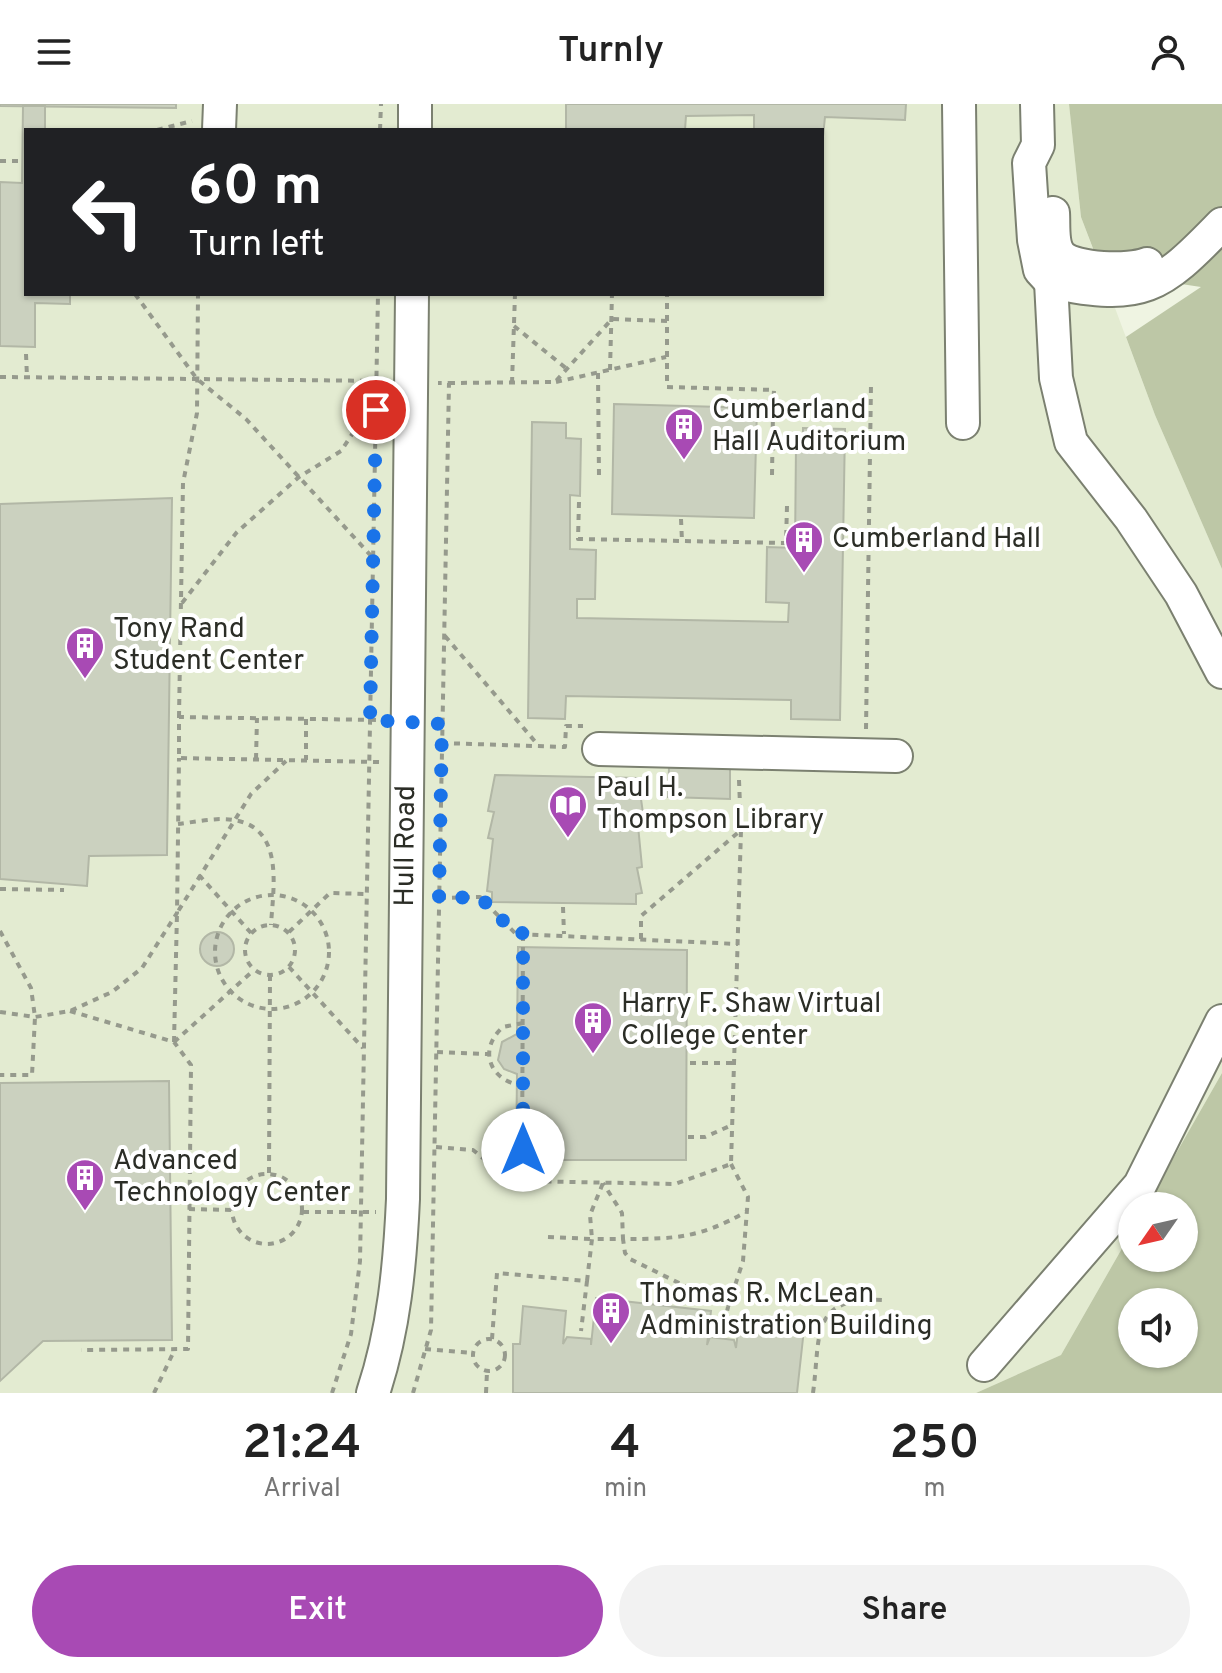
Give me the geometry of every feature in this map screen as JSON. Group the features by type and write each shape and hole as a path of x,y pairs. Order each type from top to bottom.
{"street":[{"path":"415,104 415,128"},
{"path":"959,104 963,423"},
{"path":"1037,104 1038,145 1049,166 1055,245 1061,256 1075,264 1134,269 1165,256 1222,198"},
{"path":"1038,145 1029,163 1034,240 1040,270 1051,282 1056,378 1071,442 1131,519 1181,594 1222,672"},
{"path":"1051,282 1124,290 1154,283 1178,269 1222,224"},
{"name":"Hull Road","path":"373,1393 390,1331 400,1265 418,1213 406,763 412,296"},
{"path":"598,738 896,756"},
{"path":"984,1365 1140,1185 1222,1021"}],"path":[{"path":"380,128 381,104"},
{"path":"166,128 214,117"},
{"path":"0,161 24,161"},
{"path":"136,296 197,379 246,419 373,558"},
{"path":"174,1042 183,483 196,426 198,296"},
{"path":"332,1393 351,1334 360,1261 378,296"},
{"path":"512,383 515,296"},
{"path":"610,370 612,296"},
{"path":"667,296 667,387 774,390 772,475"},
{"path":"612,319 667,321"},
{"path":"555,382 612,319"},
{"path":"514,326 567,369"},
{"path":"26,354 27,377"},
{"path":"0,377 555,382 666,357"},
{"path":"598,373 599,476"},
{"path":"182,604 237,532 299,477 341,451 366,413 376,380"},
{"path":"413,1393 431,1330 418,1213 435,1147 449,383"},
{"path":"852,731 866,731 871,384"},
{"path":"773,411 871,414"},
{"path":"579,502 578,539 786,543 787,506"},
{"path":"681,519 682,541"},
{"path":"444,635 539,746"},
{"path":"179,717 442,724"},
{"path":"256,759 257,718"},
{"path":"306,719 306,760"},
{"path":"442,743 565,747 566,726 598,738"},
{"path":"179,758 442,764"},
{"path":"0,1012 35,1017 70,1011 112,992 142,968 251,794 288,760"},
{"path":"178,824 234,820 263,836 272,852 271,925"},
{"path":"641,939 641,916 741,830 731,1164 748,1197 743,1261 722,1334"},
{"path":"198,875 251,933"},
{"path":"0,889 64,890"},
{"path":"289,933 330,893 367,894"},
{"path":"273,895 297,901 311,911 323,928 329,946 327,965 311,992 290,1006 271,1009 253,1005 231,991 217,966 215,948 219,930 232,912 243,903 273,895"},
{"path":"439,898 480,897 516,934 738,944"},
{"path":"563,907 564,934"},
{"path":"271,925 289,933 296,948 289,967 270,975 254,970 245,948 251,933 271,925"},
{"path":"0,931 31,988 35,1017 32,1075 0,1075"},
{"path":"522,1181 523,933"},
{"path":"289,967 364,1049"},
{"path":"174,1042 254,970"},
{"path":"269,1173 270,975"},
{"path":"70,1011 174,1042 191,1065 188,1349 81,1350"},
{"path":"523,1023 503,1027 495,1034 488,1054 495,1074 503,1081 523,1086"},
{"path":"437,1052 488,1054"},
{"path":"690,1063 734,1063"},
{"path":"688,1137 705,1137 732,1125"},
{"path":"435,1147 473,1150 509,1179 522,1181 675,1184 731,1164"},
{"path":"269,1173 290,1182 302,1201 303,1212 300,1223 284,1241 260,1244 240,1232 232,1210 239,1187 248,1179 269,1173"},
{"path":"581,1331 592,1239 590,1215 603,1183"},
{"path":"603,1183 622,1213 625,1253 630,1259 728,1307"},
{"path":"189,1209 232,1210"},
{"path":"303,1212 418,1213"},
{"path":"548,1237 682,1239 718,1228 746,1212"},
{"path":"492,1339 497,1273 587,1281"},
{"path":"813,1393 825,1317 843,1301 882,1300"},
{"path":"472,1353 477,1344 492,1339"},
{"path":"472,1353 478,1368 487,1372 498,1369 504,1360 501,1345 492,1339"},
{"path":"154,1393 175,1349"},
{"path":"425,1349 472,1353"},
{"path":"486,1393 487,1372"}],"shaded area":[{"path":"0,104 1069,104 1081,217 1155,415 1222,569 1222,1073 1154,1192 1118,1192 1118,1255 1061,1355 976,1393 0,1393"},
{"path":"1069,104 1222,104 1222,569 1155,415 1126,337 1201,287 1102,272 1081,217"},
{"path":"1222,1073 1222,1393 976,1393 1061,1355 1118,1255 1118,1272 1198,1272 1198,1192 1154,1192"}],"building":[{"path":"176,104 176,108 0,106"},
{"path":"566,104 906,104 905,120 825,117 824,128 754,128 754,115 686,116 685,128 566,128"},
{"path":"23,106 45,106 45,128 24,128 24,296 70,296 70,304 35,303 35,347 0,346 0,182 22,183"},
{"name":"Cumberland Hall Auditorium","path":"614,404 757,408 754,518 612,514"},
{"name":"Cumberland Hall","path":"532,422 566,423 566,438 581,439 580,496 570,495 570,549 596,550 595,599 577,599 577,618 788,622 789,603 766,602 767,547 795,548 796,446 803,446 803,428 845,429 840,720 791,719 791,700 566,696 565,719 528,718"},
{"name":"Tony Rand Student Center","path":"172,498 167,855 89,856 87,886 0,879 0,504"},
{"path":"669,767 730,768 730,799 668,797"},
{"name":"Paul H. Thompson Library","path":"495,775 638,778 643,813 637,815 642,867 637,868 642,893 636,894 636,904 492,902 492,892 487,891 493,839 488,838 494,812 488,811"},
{"path":"217,932 229,937 234,949 229,961 217,966 205,961 200,949 205,937"},
{"name":"Harry F. Shaw Virtual College Center","path":"518,947 687,950 686,1160 516,1160 517,1074 504,1069 498,1060 502,1042 517,1034"},
{"name":"Advanced Technology Center","path":"169,1081 172,1340 43,1341 0,1381 0,1083"},
{"name":"Thomas R. McLean Administration Building","path":"596,1298 711,1311 707,1345 710,1337 734,1340 736,1348 739,1323 804,1329 797,1393 513,1393 513,1344 520,1344 523,1306 566,1311 563,1344 567,1337 591,1339 591,1345"}],"place":[{"name":"Cumberland Hall Auditorium","path":"684,461"},
{"name":"Cumberland Hall","path":"804,574"},
{"name":"Tony Rand Student Center","path":"85,680"},
{"name":"Paul H. Thompson Library","path":"568,839"},
{"name":"Harry F. Shaw Virtual College Center","path":"593,1055"},
{"name":"Advanced Technology Center","path":"85,1212"},
{"name":"Thomas R. McLean Administration Building","path":"611,1345"}],"route":[{"path":"376,410 370,720 442,724 439,898 480,897 516,934 523,933 523,1150"}]}
